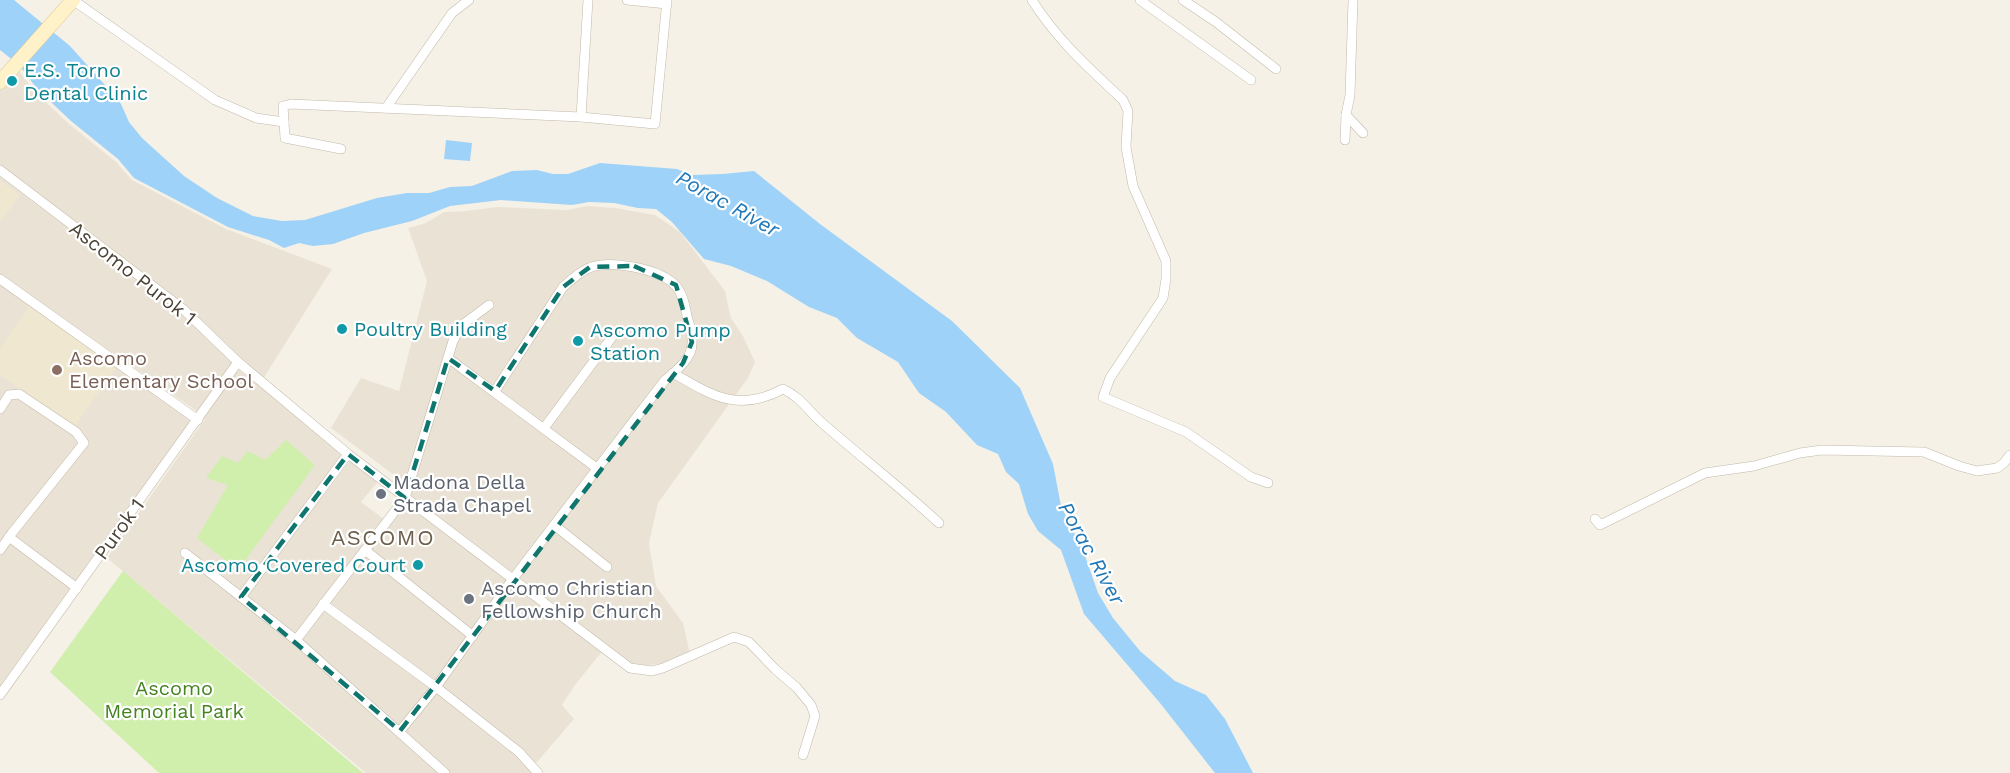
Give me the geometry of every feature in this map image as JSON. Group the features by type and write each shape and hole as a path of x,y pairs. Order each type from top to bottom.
{"street":[{"path":"0,82 73,0 215,100 256,118 284,122"},
{"path":"386,108 452,13 469,0"},
{"path":"581,117 588,0"},
{"path":"341,149 285,138 283,106 291,104 581,117 655,124 667,2 627,0"},
{"path":"1032,0 1063,42 1123,100 1128,111 1126,147 1133,186 1166,261 1163,298 1110,378 1103,397 1185,432 1251,477 1268,483"},
{"path":"1140,0 1251,80"},
{"path":"1183,0 1216,22 1276,69"},
{"path":"1345,140 1350,95 1353,0"},
{"path":"1346,116 1363,133"},
{"name":"Ascomo Purok 1","path":"0,170 183,309 238,362 348,453 630,668 652,671 663,668 734,637 742,638 753,646 812,705 815,716 803,755"},
{"path":"400,730 436,687 512,580 665,380 673,374 690,352 692,342 682,295 676,285 634,266 609,264 590,267 563,287 495,391"},
{"path":"0,279 6,281 198,420"},
{"path":"296,640 405,498 453,341 462,325 489,305"},
{"path":"544,428 615,333"},
{"path":"448,358 598,469"},
{"name":"Purok 1","path":"0,695 238,362"},
{"path":"673,374 734,402 751,401 783,389 793,393 820,421 939,523"},
{"path":"0,409 9,395 19,394 76,432 84,443 0,550"},
{"path":"1595,519 1600,525 1705,473 1754,466 1800,453 1822,450 1924,452 1977,471 1997,468 2010,455"},
{"path":"241,597 348,453"},
{"path":"554,525 607,567"},
{"path":"9,537 77,588"},
{"path":"365,550 473,636"},
{"path":"185,553 296,640 400,730 445,773"},
{"path":"323,604 436,687 519,752 538,773"}],"highlighted area":[{"path":"634,266 676,285 692,342 683,363 400,731 241,597 348,454 405,498 448,358 495,391 563,287 590,267"}],"shaded area":[{"path":"16,67 35,92 68,123 116,162 132,180 226,229 332,269 263,379 183,305 0,166 0,85"},
{"path":"0,172 182,310 235,363 198,412 67,321 199,416 0,690"},
{"path":"0,180 20,195 0,222"},
{"path":"587,206 655,215 680,232 725,291 731,318 743,336 755,362 748,378 658,503 649,543 656,586 683,623 690,654 665,663 642,666 631,664 610,647 600,654 562,705 574,719 537,762 528,768 532,773 448,773 299,640 403,505 406,484 331,428 361,378 399,391 427,281 408,228 426,223 444,212 498,207 567,210"},
{"name":"Ascomo Elementary School","path":"31,304 118,365 75,426 0,375 0,348"},
{"path":"235,367 345,454 241,594 441,773 366,773 107,558 205,419 200,415"},
{"path":"352,458 380,479 361,502 385,520 295,635 244,599"}],"green space":[{"path":"286,440 315,465 238,570 197,538 228,485 206,478 222,456 238,463 248,451 265,460"},
{"name":"Ascomo Memorial Park","path":"123,571 363,773 159,773 50,672"}],"water":[{"name":"Porac River","path":"0,0 14,0 70,46 114,95 129,122 142,138 184,176 217,198 253,216 282,221 305,220 377,198 472,186 512,171 537,170 553,174 568,174 600,163 677,169 692,175 754,171 820,224 952,321 1020,388 1053,464 1061,506 1084,553 1098,593 1113,618 1140,651 1175,681 1206,695 1225,719 1253,773 1215,773 1160,703 1084,614 1061,550 1038,531 1028,514 1019,484 1006,472 998,454 977,445 946,412 919,393 898,362 857,338 837,318 809,307 767,281 731,266 704,259 672,222 656,209 614,203 589,202 572,205 501,200 450,206 412,221 364,233 333,244 313,246 299,243 284,248 269,240 228,227 134,178 118,159 71,121 38,90 19,65 0,50"},
{"path":"446,140 472,143 470,161 444,159"}],"place":[{"name":"E.S. Torno Dental Clinic","path":"12,81"},
{"name":"Poultry Building","path":"342,329"},
{"name":"Ascomo Pump Station","path":"578,341"},
{"name":"Ascomo Elementary School","path":"57,370"},
{"name":"Madona Della Strada Chapel","path":"381,494"},
{"name":"Ascomo Covered Court","path":"418,565"},
{"name":"Ascomo Christian Fellowship Church","path":"469,599"}],"district":[{"name":"ASCOMO","path":"383,537"}]}
